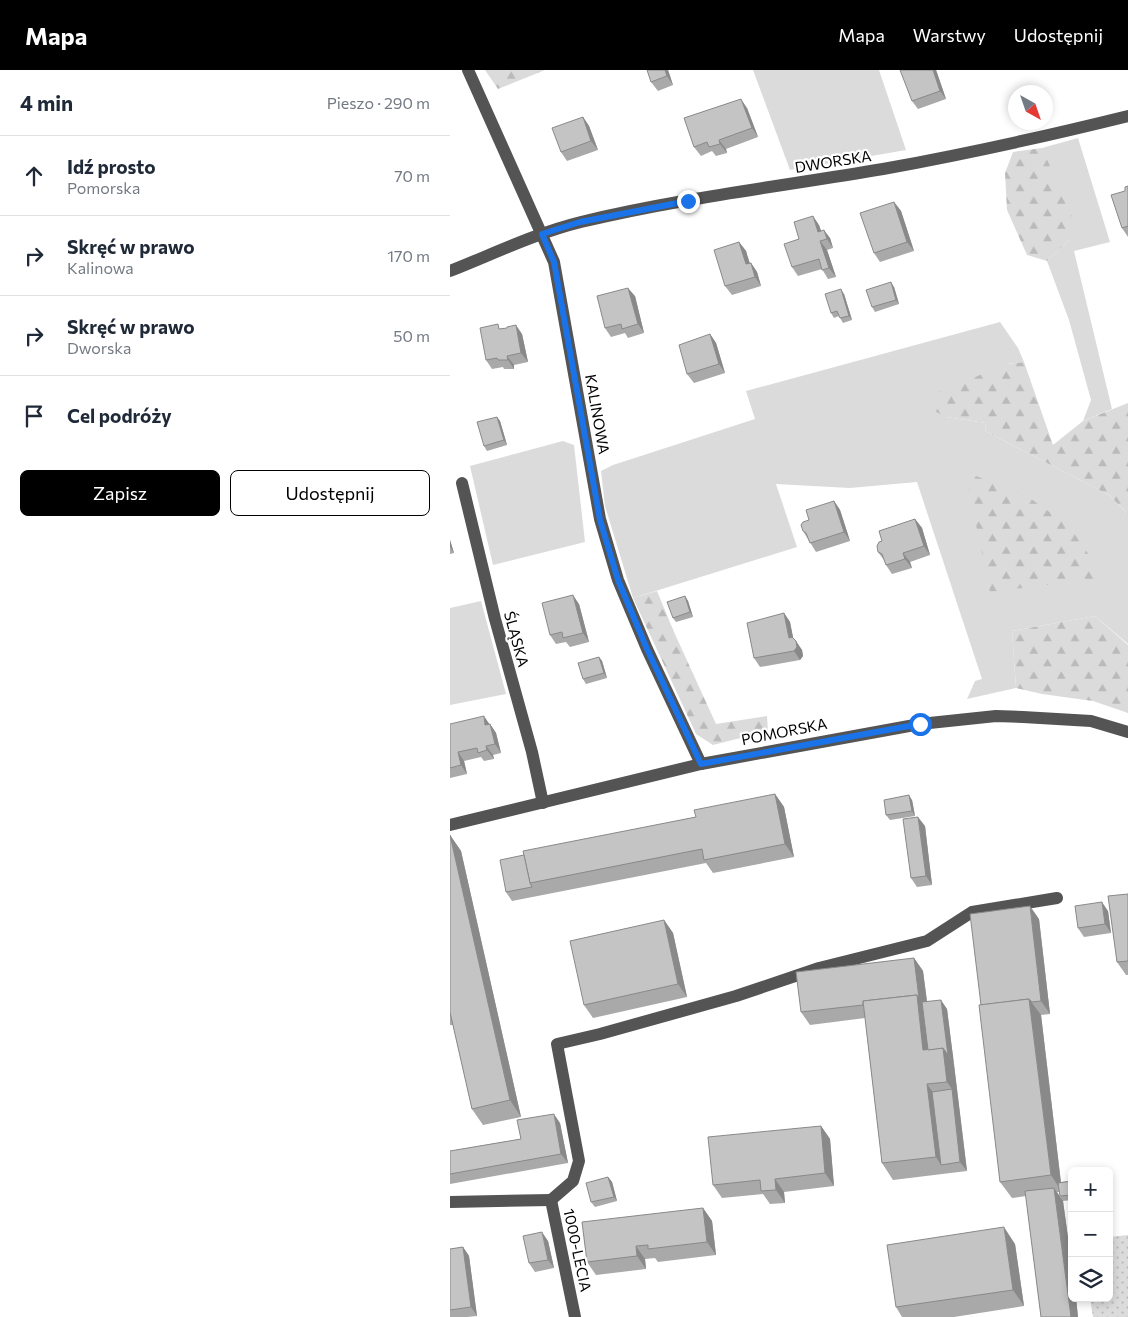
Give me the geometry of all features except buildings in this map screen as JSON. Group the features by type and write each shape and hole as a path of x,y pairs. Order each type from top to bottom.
{"street":[{"name":"KALINOWA","path":"468,70 554,262 600,520 618,580 647,649 701,764"},
{"name":"DWORSKA","path":"450,271 542,234 580,222 688,201 1020,143 1128,116"},
{"name":"ŚLĄSKA","path":"462,482 495,619 532,752 543,803"},
{"name":"POMORSKA","path":"450,824 701,764 920,724 996,716 1091,721 1128,732"},
{"path":"551,1200 573,1181 578,1161 557,1044 700,1006 819,968 927,941 972,912 1057,898"},
{"name":"1000-LECIA","path":"450,1202 551,1200 575,1317"}],"green space":[{"path":"485,70 545,70 498,89"},
{"path":"753,70 879,70 906,150 790,170"},
{"path":"1078,138 1110,242 1074,251 1112,409 1083,421 1091,400 1069,320 1047,261 1069,240 1042,148"},
{"path":"1042,148 1074,221 1069,240 1047,261 1027,255 1007,210 1005,173 1013,152"},
{"path":"1000,322 1018,348 1024,362 1007,364 946,417 986,423 985,431 1109,495 1128,514 1128,644 1095,616 1012,631 1016,688 967,699 975,681 982,679 917,482 850,488 776,484 797,547 633,598 605,506 601,471 613,465 755,419 746,391"},
{"path":"1024,362 1053,445 1083,421 1128,403 1128,514 1109,495 985,431 986,423 946,417 927,407 936,393 1007,364"},
{"path":"563,441 574,445 585,542 493,565 470,466"},
{"path":"965,472 1024,494 1069,526 1105,578 990,592"},
{"path":"657,591 716,724 767,716 768,731 713,745 696,734 633,598"},
{"path":"481,601 506,694 450,705 450,608"},
{"path":"1095,616 1128,645 1128,713 1093,701 1042,694 1016,688 1012,631"},
{"path":"1128,1235 1128,1317 1093,1317 1091,1302 1113,1302 1113,1237"}],"route":[{"path":"688,201 580,222 542,234 554,262 600,520 618,580 647,649 701,764 835,738 920,724"}]}
